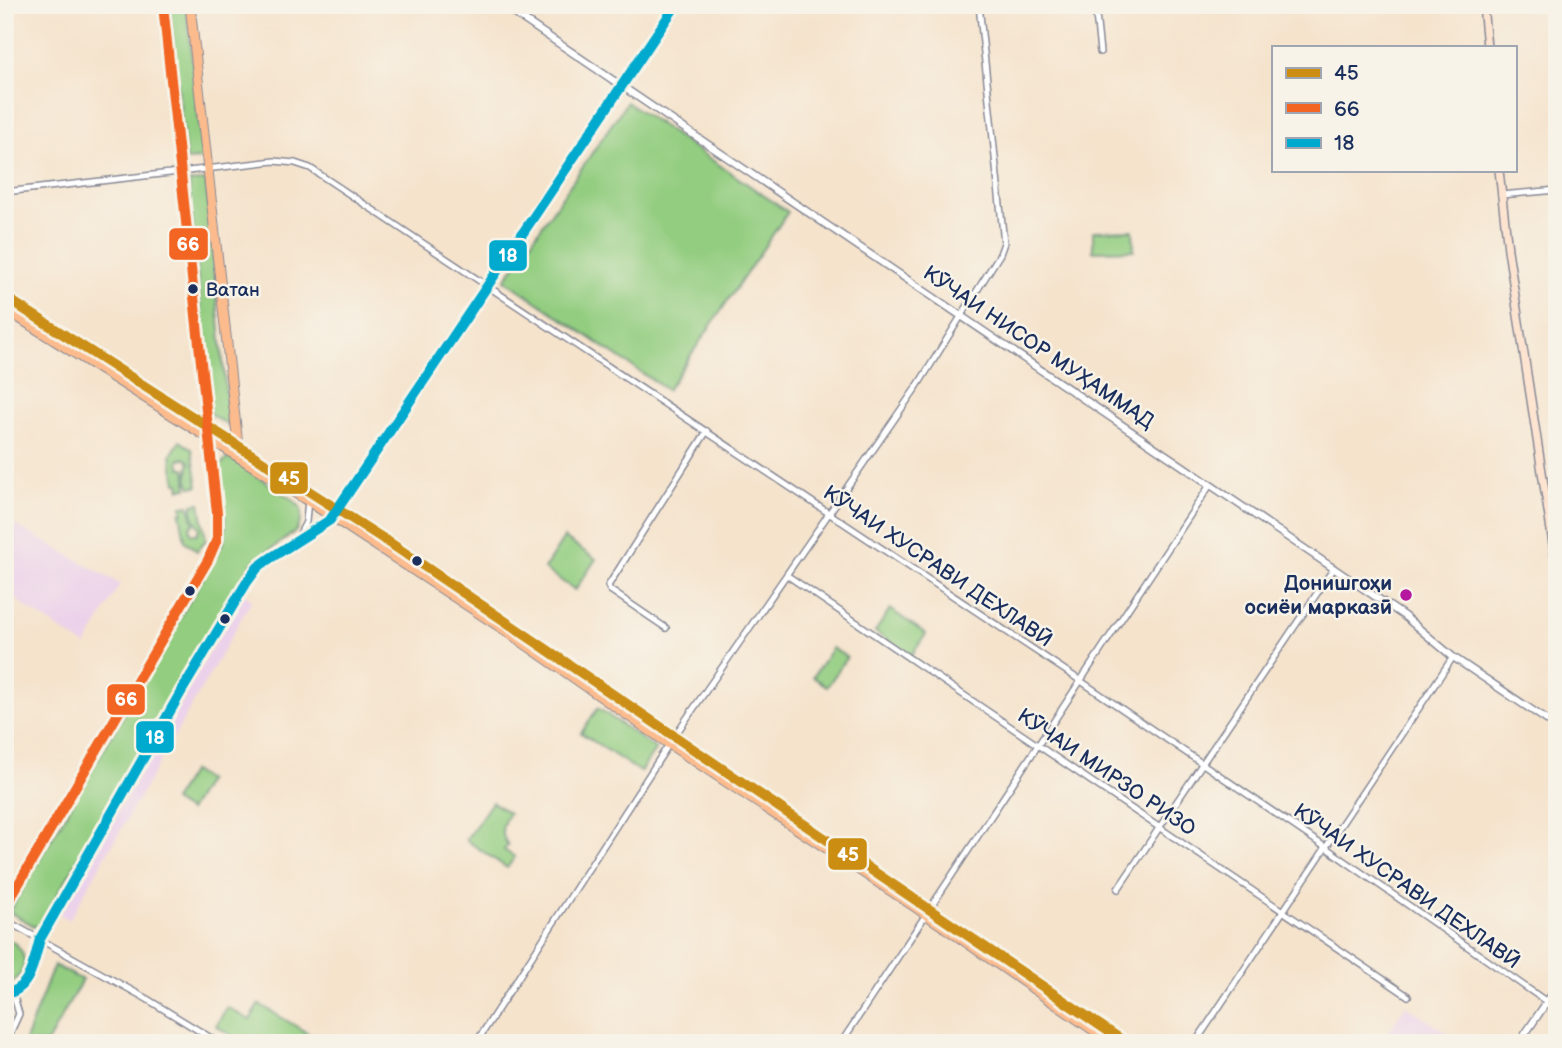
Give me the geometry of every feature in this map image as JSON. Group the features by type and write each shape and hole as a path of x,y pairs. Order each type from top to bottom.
{"highway":[{"path":"163,5 210,438"},
{"path":"190,5 238,445"},
{"path":"5,297 210,438 308,501 334,513"},
{"path":"5,309 208,426 307,490 334,513 1126,1043"},
{"path":"927,911 1112,1043"}],"main road":[{"path":"1483,5 1487,46"},
{"path":"1499,172 1557,570"}],"street":[{"name":"КӮЧАИ НИСОР МУҲАММАД","path":"502,5 1404,616 1453,657 1555,725"},
{"path":"475,1043 672,741 918,385 1004,243 979,5"},
{"path":"1094,5 1100,52"},
{"path":"5,994 13,993 24,985 40,939 247,582 258,567 324,525 334,513 675,6"},
{"name":"КӮЧАИ ХУСРАВИ ДЕХЛАВӢ","path":"208,170 279,161 306,167 326,177 1203,763 1546,1002"},
{"path":"5,192 208,170"},
{"path":"1501,195 1557,190"},
{"path":"667,628 608,586 707,431"},
{"path":"5,907 208,560 217,539 210,438"},
{"path":"841,1043 1210,485"},
{"path":"295,541 306,522 307,490"},
{"path":"1118,889 1334,569"},
{"name":"КӮЧАИ МИРЗО РИЗО","path":"788,576 1408,996"},
{"path":"1195,1043 1453,657"},
{"path":"5,920 218,1042"},
{"path":"1519,1043 1557,987"},
{"path":"8,1043 19,1014 13,993"}],"shaded area":[{"path":"5,519 120,584 86,646 30,610 5,590"},
{"path":"243,594 252,600 69,920 59,914"},
{"path":"1406,1005 1461,1043 1381,1043"}],"green space":[{"path":"169,5 186,5 203,159 186,160"},
{"path":"627,102 788,212 667,390 505,280"},
{"path":"206,181 229,426 210,414 189,182"},
{"path":"1133,230 1134,250 1093,251 1093,231"},
{"path":"180,441 192,449 198,486 191,487 189,484 187,474 190,462 186,458 180,459 179,462 181,468 185,468 187,488 180,489 179,483 176,483 171,455"},
{"path":"227,459 233,460 293,500 301,508 301,520 296,531 252,563 38,928 9,912 223,543 225,515 216,468"},
{"path":"200,503 206,540 197,551 185,541 180,513 183,512 182,506 189,505 194,524 190,526 190,531 197,534 200,528 192,508 193,504"},
{"path":"564,538 596,559 575,590 544,569"},
{"path":"890,609 926,634 911,656 875,632"},
{"path":"832,648 847,657 827,687 813,677"},
{"path":"598,708 656,749 640,772 581,733"},
{"path":"192,771 207,781 189,811 173,801"},
{"path":"492,802 509,813 502,829 508,845 504,850 515,857 507,868 466,840"},
{"path":"5,938 19,948 24,962 19,976 5,985"},
{"path":"54,965 82,980 47,1043 24,1043"},
{"path":"259,1004 324,1043 244,1043 216,1026 227,1007 250,1020"}],"transit line":[{"name":"66","path":"5,907 208,560 217,539 217,513 163,5"},
{"name":"18","path":"5,994 21,987 26,980 40,939 247,582 258,567 330,520 676,5"},
{"name":"45","path":"5,297 390,543 1126,1043"}],"place":[{"name":"Ватан","path":"193,289"},
{"name":"Донишгоҳи осиёи марказӣ","path":"1406,595"}]}
